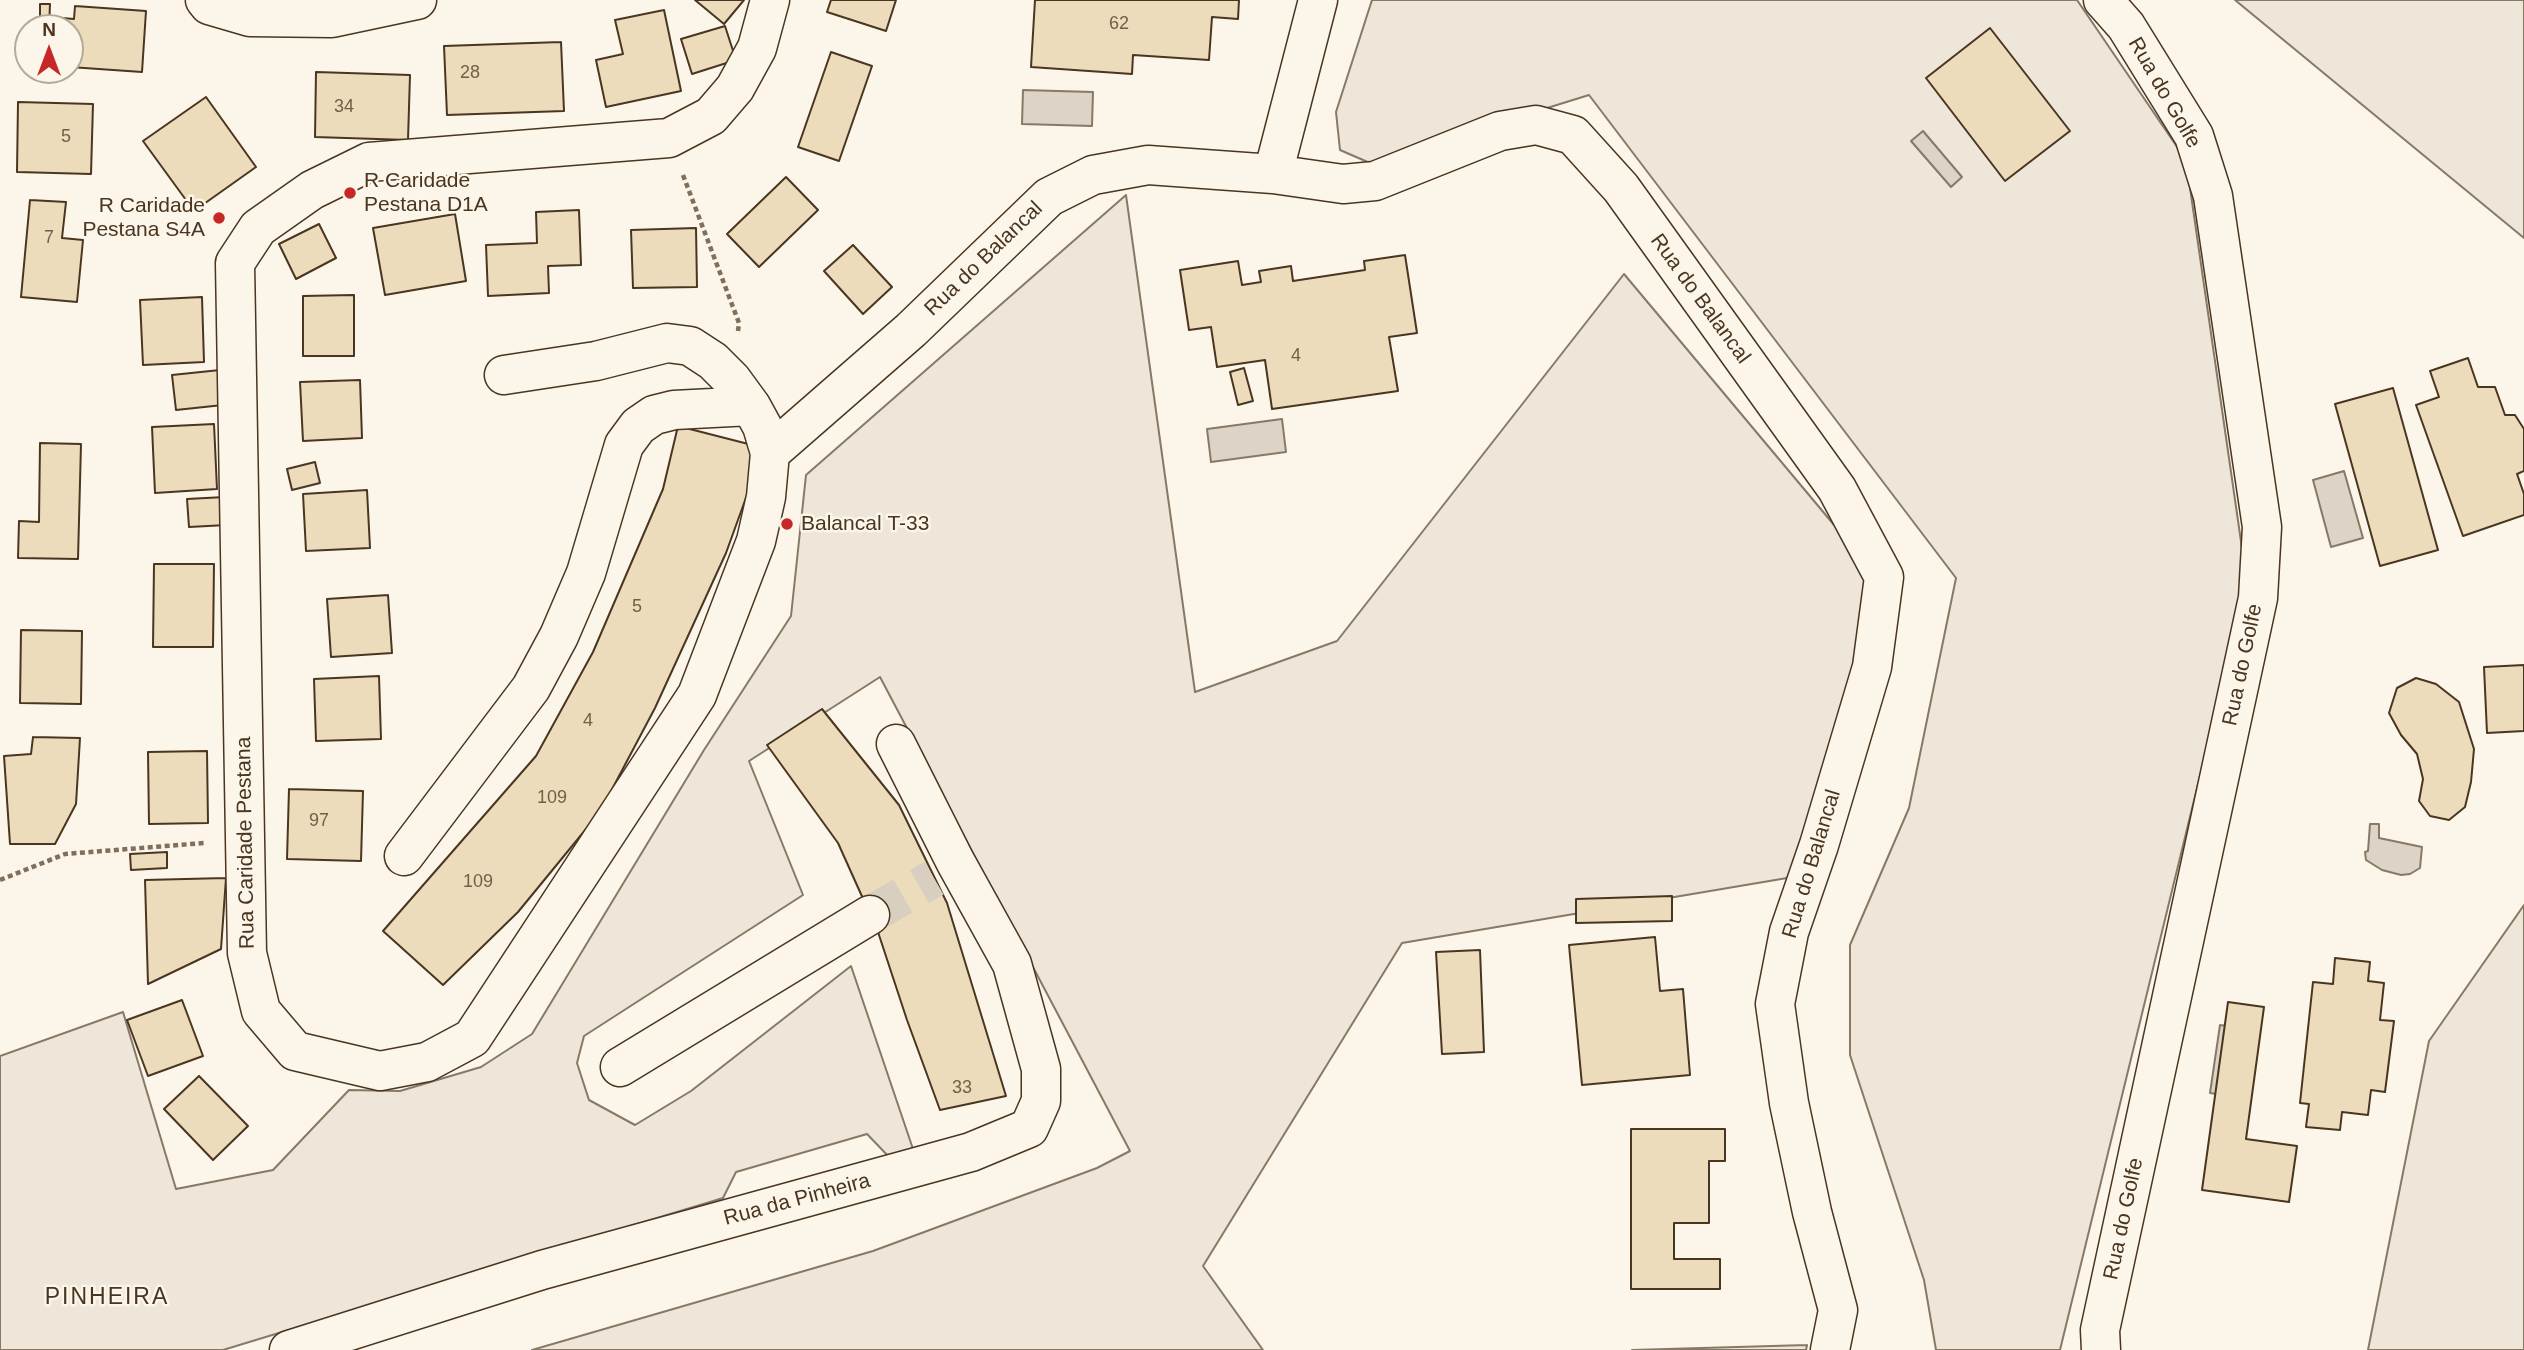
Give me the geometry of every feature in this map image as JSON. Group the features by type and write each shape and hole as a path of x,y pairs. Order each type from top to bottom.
{"street":[{"path":"205,0 209,5 250,17 319,18 332,18 417,0"},
{"name":"Rua Caridade Pestana","path":"504,375 596,361 667,343 690,346 713,361 742,393 762,426 770,453 766,497 755,541 697,695 472,1038 427,1062 380,1071 295,1051 261,1011 247,953 235,263 258,228 312,190 369,162 669,138 711,116 735,88 757,48 770,0"},
{"path":"1273,174 1318,0"},
{"name":"Rua do Golfe","path":"2101,1350 2100,1330 2258,598 2262,527 2213,196 2193,136 2126,26 2103,0"},
{"name":"Rua do Balancal","path":"770,453 911,330 1049,197 1093,175 1148,165 1273,174 1343,184 1375,181 1500,131 1536,125 1573,135 1620,188 1837,489 1884,577 1872,667 1819,845 1789,932 1775,1004 1789,1103 1812,1212 1838,1310 1830,1350"},
{"path":"404,856 531,688 559,636 586,573 624,445 638,426 654,415 742,393"},
{"name":"Rua da Pinheira","path":"289,1350 542,1270 971,1152 1029,1128 1041,1101 1041,1069 1012,964 945,870 896,744"},
{"path":"620,1067 870,915"}],"path":[{"path":"669,138 739,323 742,393"},
{"path":"0,880 65,854 245,840"}],"shaded area":[{"path":"1372,0 2077,0 2186,160 2247,583 2060,1350 1936,1350 1924,1280 1850,1055 1850,945 1909,808 1956,578 1589,95 1370,163 1340,150 1336,112"},
{"path":"2235,0 2524,0 2524,238"},
{"path":"1023,90 1093,92 1092,126 1022,124"},
{"path":"1923,131 1962,177 1951,187 1911,141"},
{"path":"1126,195 1195,692 1337,641 1624,274 1881,581 1799,876 1402,943 1203,1266 1263,1350 532,1350 873,1251 1097,1168 1130,1151 880,677 749,761 803,895 584,1036 577,1063 589,1100 635,1125 691,1091 851,966 913,1149 891,1159 867,1134 736,1172 723,1198 223,1350 0,1350 0,1056 123,1012 176,1189 273,1170 349,1090 400,1091 481,1067 532,1034 704,750 791,616 806,475"},
{"path":"1282,419 1286,452 1211,462 1207,429"},
{"path":"2344,471 2363,538 2331,547 2313,480"},
{"path":"2370,824 2379,824 2379,838 2422,847 2420,868 2410,874 2401,875 2382,870 2366,860"},
{"path":"2524,905 2524,1350 2368,1350 2429,1041"},
{"path":"2220,1025 2252,1029 2242,1098 2210,1093"},
{"path":"1807,1345 1806,1350 1632,1350"}],"building":[{"path":"695,0 744,0 724,24"},
{"path":"831,0 896,0 886,31 827,12"},
{"path":"1035,0 1239,0 1238,19 1212,17 1209,60 1133,55 1132,74 1031,67"},
{"path":"40,4 50,4 50,14 40,14"},
{"path":"75,6 146,11 142,72 84,68 84,14 74,14"},
{"path":"664,10 681,91 606,107 596,60 623,54 615,20"},
{"path":"725,26 736,60 692,74 681,39"},
{"path":"1990,28 2070,131 2005,181 1926,78"},
{"path":"561,42 564,111 447,115 444,46"},
{"path":"831,52 872,66 839,161 798,147"},
{"path":"316,72 410,75 408,140 315,137"},
{"path":"206,97 256,167 194,211 143,141"},
{"path":"18,102 93,104 91,174 17,172"},
{"path":"786,177 818,210 759,267 727,234"},
{"path":"30,200 66,202 62,238 83,240 77,302 21,297"},
{"path":"579,210 581,265 548,266 549,293 488,296 486,245 537,243 536,212"},
{"path":"455,214 466,281 385,295 373,228"},
{"path":"319,224 336,258 296,279 279,244"},
{"path":"696,228 697,287 633,288 631,230"},
{"path":"853,245 892,287 863,314 824,271"},
{"path":"1405,255 1417,333 1389,337 1398,391 1272,409 1265,360 1217,367 1211,327 1189,330 1180,270 1238,261 1242,285 1261,282 1259,271 1291,266 1293,281 1365,270 1364,261"},
{"path":"354,295 354,356 303,356 303,296"},
{"path":"202,297 204,362 143,365 140,300"},
{"path":"2468,358 2478,387 2495,387 2505,415 2515,415 2524,429 2524,471 2517,474 2524,494 2524,515 2463,536 2416,405 2439,397 2430,371"},
{"path":"1244,368 1253,401 1238,405 1230,372"},
{"path":"220,370 223,405 176,410 172,375"},
{"path":"360,380 362,438 303,441 300,382"},
{"path":"2393,388 2438,550 2380,566 2335,404"},
{"path":"214,424 217,489 155,493 152,427"},
{"path":"678,426 764,448 726,553 655,708 600,812 518,912 443,985 383,931 536,756 593,652 663,489"},
{"path":"40,443 81,444 78,559 18,558 19,521 39,522"},
{"path":"315,462 320,483 292,490 287,469"},
{"path":"367,490 370,548 306,551 303,494"},
{"path":"225,497 227,525 189,527 187,499"},
{"path":"154,564 214,564 213,647 153,647"},
{"path":"388,595 392,653 331,657 327,599"},
{"path":"21,630 82,631 81,704 20,703"},
{"path":"2524,665 2524,731 2487,733 2484,667"},
{"path":"379,676 381,739 316,741 314,679"},
{"path":"2416,678 2436,684 2459,702 2474,749 2465,807 2449,820 2430,816 2419,801 2423,779 2417,754 2401,735 2389,713 2397,688"},
{"path":"822,709 899,805 947,903 1006,1096 940,1110 878,932 838,843 767,745"},
{"path":"33,737 80,738 76,804 55,844 10,844 4,756 31,754"},
{"path":"207,751 208,823 149,824 148,752"},
{"path":"289,789 363,791 361,861 287,859"},
{"path":"167,852 167,868 131,870 130,854"},
{"path":"226,878 221,949 148,984 145,880"},
{"path":"1672,896 1672,921 1576,923 1576,899"},
{"path":"1655,937 1660,991 1683,989 1690,1075 1582,1085 1569,945"},
{"path":"1480,950 1484,1052 1442,1054 1436,952"},
{"path":"2335,958 2370,962 2368,981 2384,983 2380,1020 2394,1021 2385,1092 2371,1090 2368,1115 2342,1112 2340,1130 2306,1127 2309,1104 2300,1103 2313,982 2333,984"},
{"path":"182,1000 203,1056 148,1076 127,1020"},
{"path":"2228,1002 2264,1007 2246,1139 2297,1146 2289,1202 2202,1190"},
{"path":"199,1076 248,1126 213,1160 164,1109"},
{"path":"1631,1129 1725,1129 1725,1161 1709,1161 1709,1223 1674,1223 1674,1259 1720,1259 1720,1289 1631,1289"}],"tunnel":[{"path":"870,915 934,878"}],"place":[{"name":"R Caridade Pestana D1A","path":"350,193"},
{"name":"R Caridade Pestana S4A","path":"219,218"},
{"name":"Balancal T-33","path":"787,524"}],"district":[{"name":"PINHEIRA","path":"107,1298"}]}
